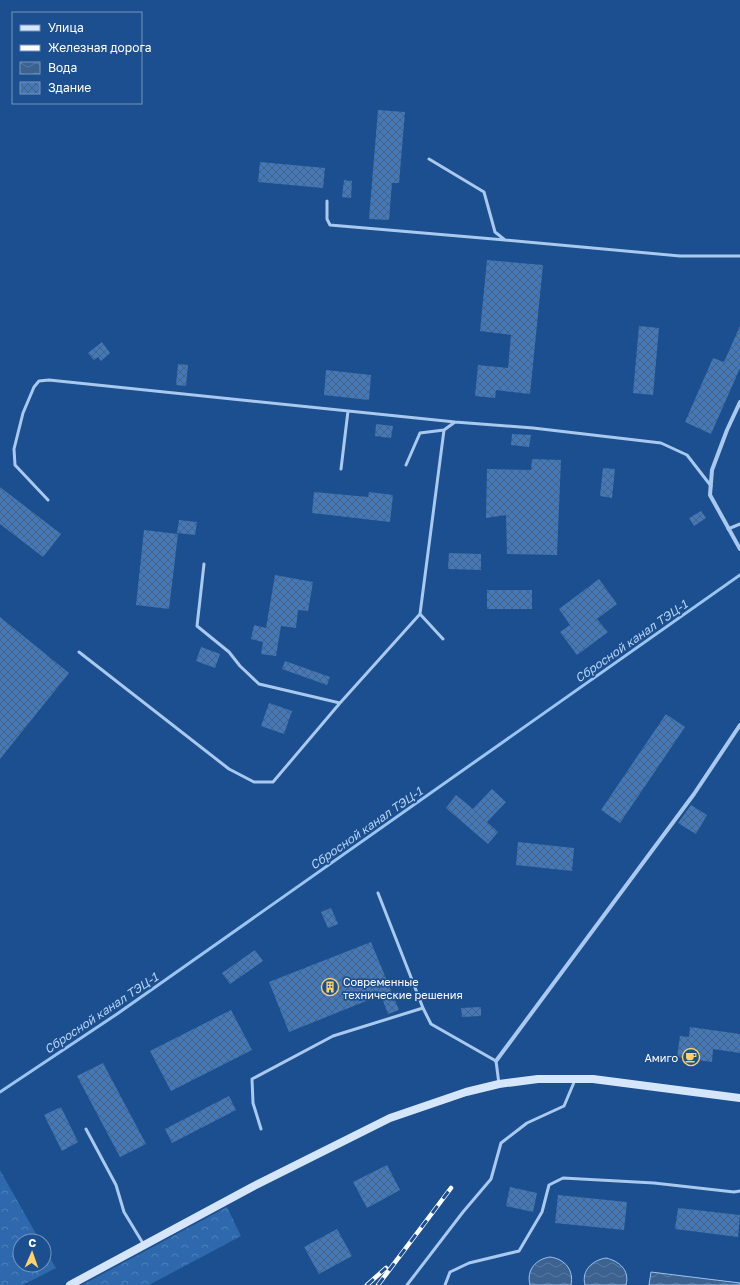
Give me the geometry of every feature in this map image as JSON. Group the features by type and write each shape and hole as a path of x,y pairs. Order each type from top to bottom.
{"main road":[{"path":"70,1285 254,1186 390,1118 466,1092 499,1084 538,1079 593,1079 740,1098"}],"street":[{"path":"740,402 727,430 712,470 710,486 710,495 740,549"},
{"path":"496,1061 694,794 740,726"}],"lane":[{"path":"429,159 484,192 495,232 506,240"},
{"path":"327,201 327,219 330,225 680,256 740,256"},
{"path":"48,500 15,465 14,449 23,413 34,387 39,381 49,380 455,422 533,428 661,443 687,455 710,486"},
{"path":"342,469 348,410"},
{"path":"406,465 420,433 444,430 455,422"},
{"path":"79,652 229,769 254,782 273,782 340,703 420,614 444,430"},
{"path":"728,529 740,524"},
{"path":"204,564 197,626 229,652 240,666 259,684 340,703"},
{"path":"420,614 442,639"},
{"path":"378,893 423,1008 431,1024 496,1061 499,1084"},
{"path":"261,1129 253,1103 252,1080 332,1036 423,1008"},
{"path":"407,1285 462,1212 490,1179 501,1143 527,1123 564,1106 575,1079"},
{"path":"86,1129 116,1185 124,1212 144,1245"},
{"path":"445,1285 450,1272 469,1263 518,1252 542,1212 549,1185 563,1178 654,1183 734,1192 740,1191"}],"green space":[{"path":"0,1170 35,1233 12,1233 12,1273 46,1273 23,1285 0,1285"},
{"path":"227,1207 241,1236 149,1285 82,1285"},
{"path":"52,1261 56,1268 52,1270"}],"water":[{"path":"550,1257 560,1260 570,1270 572,1280 571,1285 530,1285 529,1275 533,1266 540,1260"},
{"path":"606,1258 615,1261 625,1271 627,1280 626,1285 585,1285 584,1280 586,1270 593,1263"},
{"path":"651,1272 740,1283 740,1285 649,1285"}],"building":[{"path":"378,110 405,112 399,183 392,183 389,220 369,219"},
{"path":"260,162 325,168 323,188 258,182"},
{"path":"344,180 352,181 351,198 342,197"},
{"path":"487,260 543,265 530,394 496,390 495,398 475,396 478,365 508,368 511,335 480,331"},
{"path":"639,326 659,328 653,395 633,393"},
{"path":"740,326 740,368 711,434 685,422 713,358 724,362"},
{"path":"102,342 110,353 101,361 98,357 94,360 88,353"},
{"path":"178,364 188,365 186,386 176,385"},
{"path":"326,370 371,375 369,400 324,395"},
{"path":"376,424 393,426 391,438 375,436"},
{"path":"512,434 531,435 529,447 511,445"},
{"path":"532,459 561,460 557,555 507,554 506,515 486,518 487,469 531,470"},
{"path":"603,468 615,469 612,498 600,496"},
{"path":"0,487 61,534 43,557 0,524"},
{"path":"314,492 368,497 369,492 393,495 390,522 312,513"},
{"path":"701,511 706,518 694,526 689,518"},
{"path":"179,520 197,522 195,535 177,533"},
{"path":"144,530 178,534 169,609 136,605"},
{"path":"449,553 481,554 481,570 448,569"},
{"path":"275,575 313,582 308,611 298,610 296,628 281,626 276,656 261,654 263,642 251,639 254,625 266,628"},
{"path":"599,579 617,604 597,619 608,632 577,655 560,632 570,625 559,609"},
{"path":"487,590 532,590 532,609 487,609"},
{"path":"0,617 69,673 0,759"},
{"path":"201,647 220,654 215,668 196,661"},
{"path":"285,661 330,677 327,685 282,669"},
{"path":"269,703 292,711 284,734 261,726"},
{"path":"666,714 685,727 620,823 601,810"},
{"path":"492,789 506,802 487,822 498,832 488,844 446,808 456,795 473,809"},
{"path":"691,805 707,815 696,834 678,823"},
{"path":"518,842 574,848 572,871 516,865"},
{"path":"331,908 338,924 328,928 321,912"},
{"name":"Современные технические решения","path":"371,942 399,1010 388,1014 381,995 289,1032 269,982"},
{"path":"255,950 263,961 230,984 222,973"},
{"path":"481,1007 481,1016 462,1017 461,1008"},
{"path":"231,1010 252,1050 171,1091 150,1051"},
{"path":"690,1027 740,1034 740,1053 713,1049 712,1062 677,1057 680,1036 689,1037"},
{"path":"103,1063 146,1144 120,1157 77,1076"},
{"path":"229,1096 236,1110 172,1143 165,1129"},
{"path":"61,1107 78,1142 62,1151 44,1115"},
{"path":"387,1165 400,1190 367,1208 353,1182"},
{"path":"510,1187 537,1193 533,1212 506,1206"},
{"path":"558,1195 627,1202 624,1230 555,1223"},
{"path":"678,1208 740,1215 738,1237 675,1229"},
{"path":"337,1229 352,1256 319,1274 304,1247"}],"waterway":[{"name":"Сбросной канал ТЭЦ-1","path":"0,1092 117,1014 740,575"}],"railway":[{"path":"378,1285 451,1188"},
{"path":"367,1285 386,1268"}],"place":[{"name":"Современные технические решения","path":"330,987"},
{"name":"Амиго","path":"691,1057"}]}
